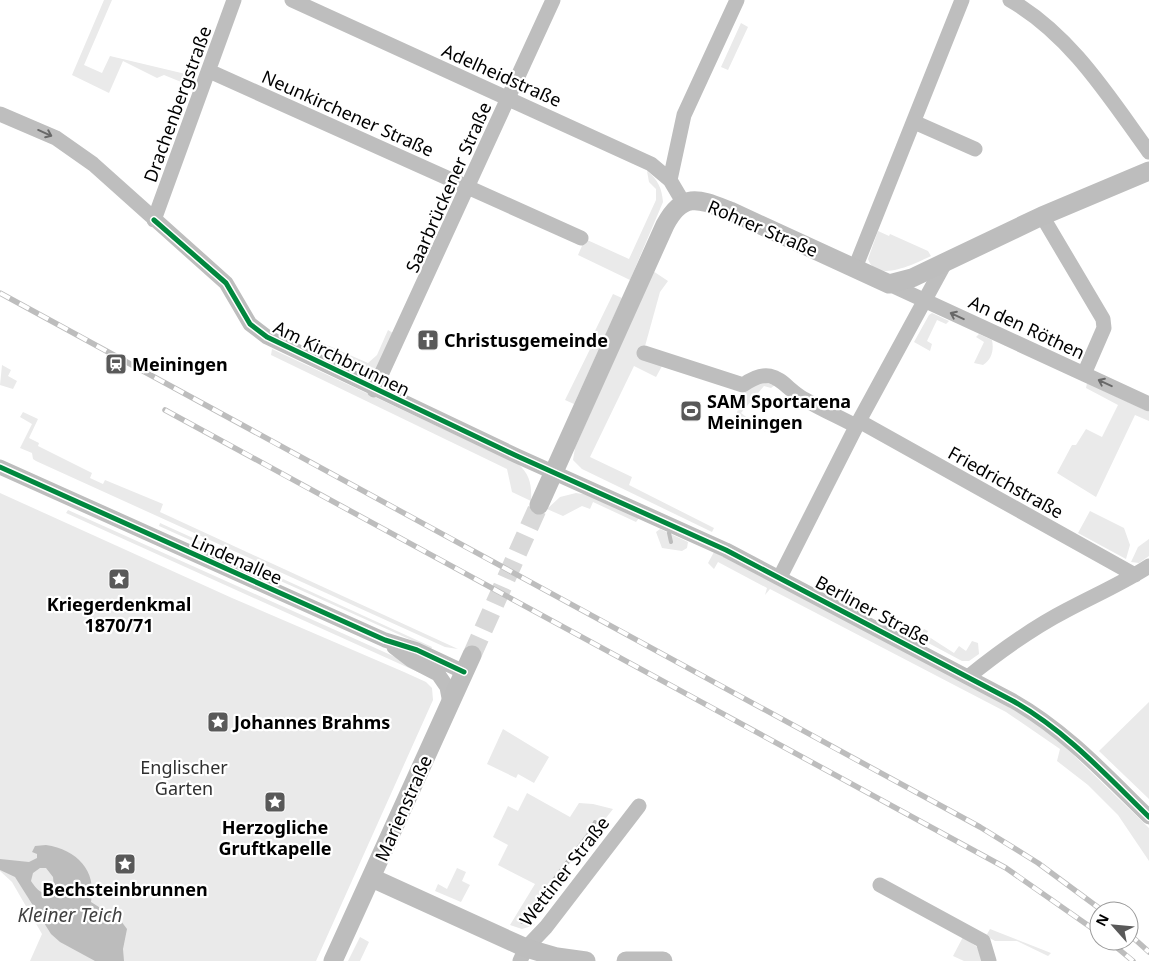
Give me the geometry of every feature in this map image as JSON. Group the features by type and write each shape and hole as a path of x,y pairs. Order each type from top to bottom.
{"main road":[{"path":"889,284 912,278 1042,216 1149,171"},
{"name":"Rohrer Straße","path":"539,505 665,225 676,207 683,202 692,200 707,202 730,211 889,284"},
{"name":"Marienstraße","path":"333,961 468,663"},
{"path":"372,878 523,954 586,961"},
{"path":"626,961 663,961"}],"street":[{"name":"Drachenbergstraße","path":"154,220 234,0"},
{"name":"Adelheidstraße","path":"292,0 651,164 670,180 683,202"},
{"name":"Saarbrückener Straße","path":"374,390 553,0"},
{"path":"670,180 681,123 737,0"},
{"path":"855,268 962,0"},
{"path":"1010,0 1040,20 1081,60 1149,152"},
{"name":"Neunkirchener Straße","path":"209,71 581,238"},
{"name":"Am Kirchbrunnen","path":"0,114 68,145 109,177 154,220 226,283 250,324 258,331 374,390 554,472"},
{"path":"914,122 975,149"},
{"path":"1042,216 1103,319 1104,328 1084,374"},
{"path":"780,576 857,424 926,301 945,263"},
{"name":"An den Röthen","path":"889,284 1149,404"},
{"name":"Friedrichstraße","path":"644,353 743,385 756,378 767,376 778,379 801,398 857,424 1135,575"},
{"name":"Lindenallee","path":"0,467 385,640 468,663"},
{"name":"Berliner Straße","path":"554,472 780,576 1030,710 1057,729 1149,817"},
{"path":"968,677 994,657 1054,617 1149,566"},
{"name":"Lindenallee","path":"385,640 411,660 438,674 447,687 450,703"},
{"name":"Wettiner Straße","path":"523,954 639,806"},
{"path":"880,885 983,941 989,961"}],"green space":[{"path":"104,0 112,0 84,65 102,73 110,56 194,76 191,86 164,75 157,78 123,61 109,93 72,75"},
{"path":"741,23 748,27 728,70 721,67"},
{"path":"647,171 659,185 663,202 630,280 578,255 585,239 629,259 656,200 656,189 649,182"},
{"path":"878,231 889,236 890,234 928,251 931,256 897,270 879,270 872,266 868,259"},
{"path":"653,271 668,281 660,292 642,357 662,366 656,377 634,366 590,457 632,477 629,485 714,528 712,532 582,469 573,460 575,448"},
{"path":"613,294 622,298 574,404 565,400 595,339 592,337"},
{"path":"932,313 949,321 946,324 937,320 927,341 932,344 930,351 914,342"},
{"path":"388,330 393,333 378,366 372,373 308,345 311,338 368,363 377,355"},
{"path":"979,334 992,340 993,344 990,357 983,365 974,363 984,342 976,337"},
{"path":"272,349 518,464 525,472 529,481 531,501 512,492 507,469 271,355"},
{"path":"2,365 11,370 8,376 17,381 13,389 0,385"},
{"path":"766,383 775,385 771,388 764,386 741,413 766,432 738,418 734,426 732,425 746,389 751,385"},
{"path":"1087,383 1149,412 1149,421 1135,415 1096,497 1057,473 1072,445 1076,445 1086,429 1102,437 1118,405 1086,388"},
{"path":"23,412 38,419 29,438 39,443 38,446 92,473 90,478 103,484 105,480 163,504 160,512 458,649 445,647 36,461 33,459 32,453 20,448 32,424 20,417"},
{"name":"Englischer Garten","path":"0,493 232,598 404,672 426,682 432,688 433,700 316,961 30,961 42,934 12,882 0,871"},
{"path":"576,493 589,495 639,518 636,522 593,502 590,509 582,506 563,516 547,509 560,497"},
{"path":"68,510 422,669 420,673 66,513"},
{"path":"1090,511 1124,528 1130,545 1126,559 1078,533"},
{"path":"160,523 432,647 431,649 159,526"},
{"path":"660,529 688,542 687,548 682,551 662,548 656,532"},
{"path":"1149,539 1149,556 1139,563 1131,562 1138,547"},
{"path":"714,552 987,694 1031,720 1060,742 1149,828 1149,861 1118,815 1088,785 1057,761 1060,749 1006,712 770,589 765,595 767,588 718,562 714,569 708,563"},
{"path":"924,629 928,631 926,635 954,653 959,646 966,651 972,641 978,643 979,654 969,661 962,661 919,638"},
{"path":"1149,702 1149,799 1099,751"},
{"path":"503,729 549,757 534,783 518,774 516,778 487,764"},
{"path":"527,793 570,817 579,803 613,809 527,918 535,925 522,929 510,925 535,884 498,865 508,845 493,837 508,806 518,811"},
{"path":"457,868 466,872 462,881 470,885 461,902 435,891 438,884 447,889"},
{"path":"990,929 1051,953 1048,956 1017,941 995,941 986,936"},
{"path":"360,937 369,942 360,961 348,961"},
{"path":"963,937 977,947 982,961 964,961 953,956"}],"water":[{"name":"Kleiner Teich","path":"46,845 57,848 67,852 82,863 88,871 91,880 91,902 121,921 127,929 123,949 124,961 95,961 60,942 51,934 15,877 0,870 0,859 29,862 37,858 37,854 32,852 35,846","holes":["40,868 46,868 53,877 54,887 48,893 40,891 31,881 33,873"]}],"waterway":[{"path":"669,533 671,542"},
{"path":"522,922 591,831 595,822"}],"tunnel":[{"path":"472,655 539,505"}],"railway":[{"path":"0,293 980,827 1038,863 1089,901"},
{"path":"165,410 1006,868 1089,926"},
{"path":"1139,943 1149,952"},
{"path":"1121,951 1133,961"}],"cycle path":[{"path":"154,220 226,283 250,324 267,337 517,456 726,550 1013,701 1051,726 1068,740 1149,817"},
{"path":"0,467 385,640 417,650 464,672"}],"place":[{"name":"Christusgemeinde","path":"428,340"},
{"name":"Meiningen","path":"116,364"},
{"name":"SAM Sportarena Meiningen","path":"691,411"},
{"name":"Kriegerdenkmal 1870/71","path":"119,579"},
{"name":"Johannes Brahms","path":"218,722"},
{"name":"Herzogliche Gruftkapelle","path":"275,802"},
{"name":"Bechsteinbrunnen","path":"125,864"}]}
